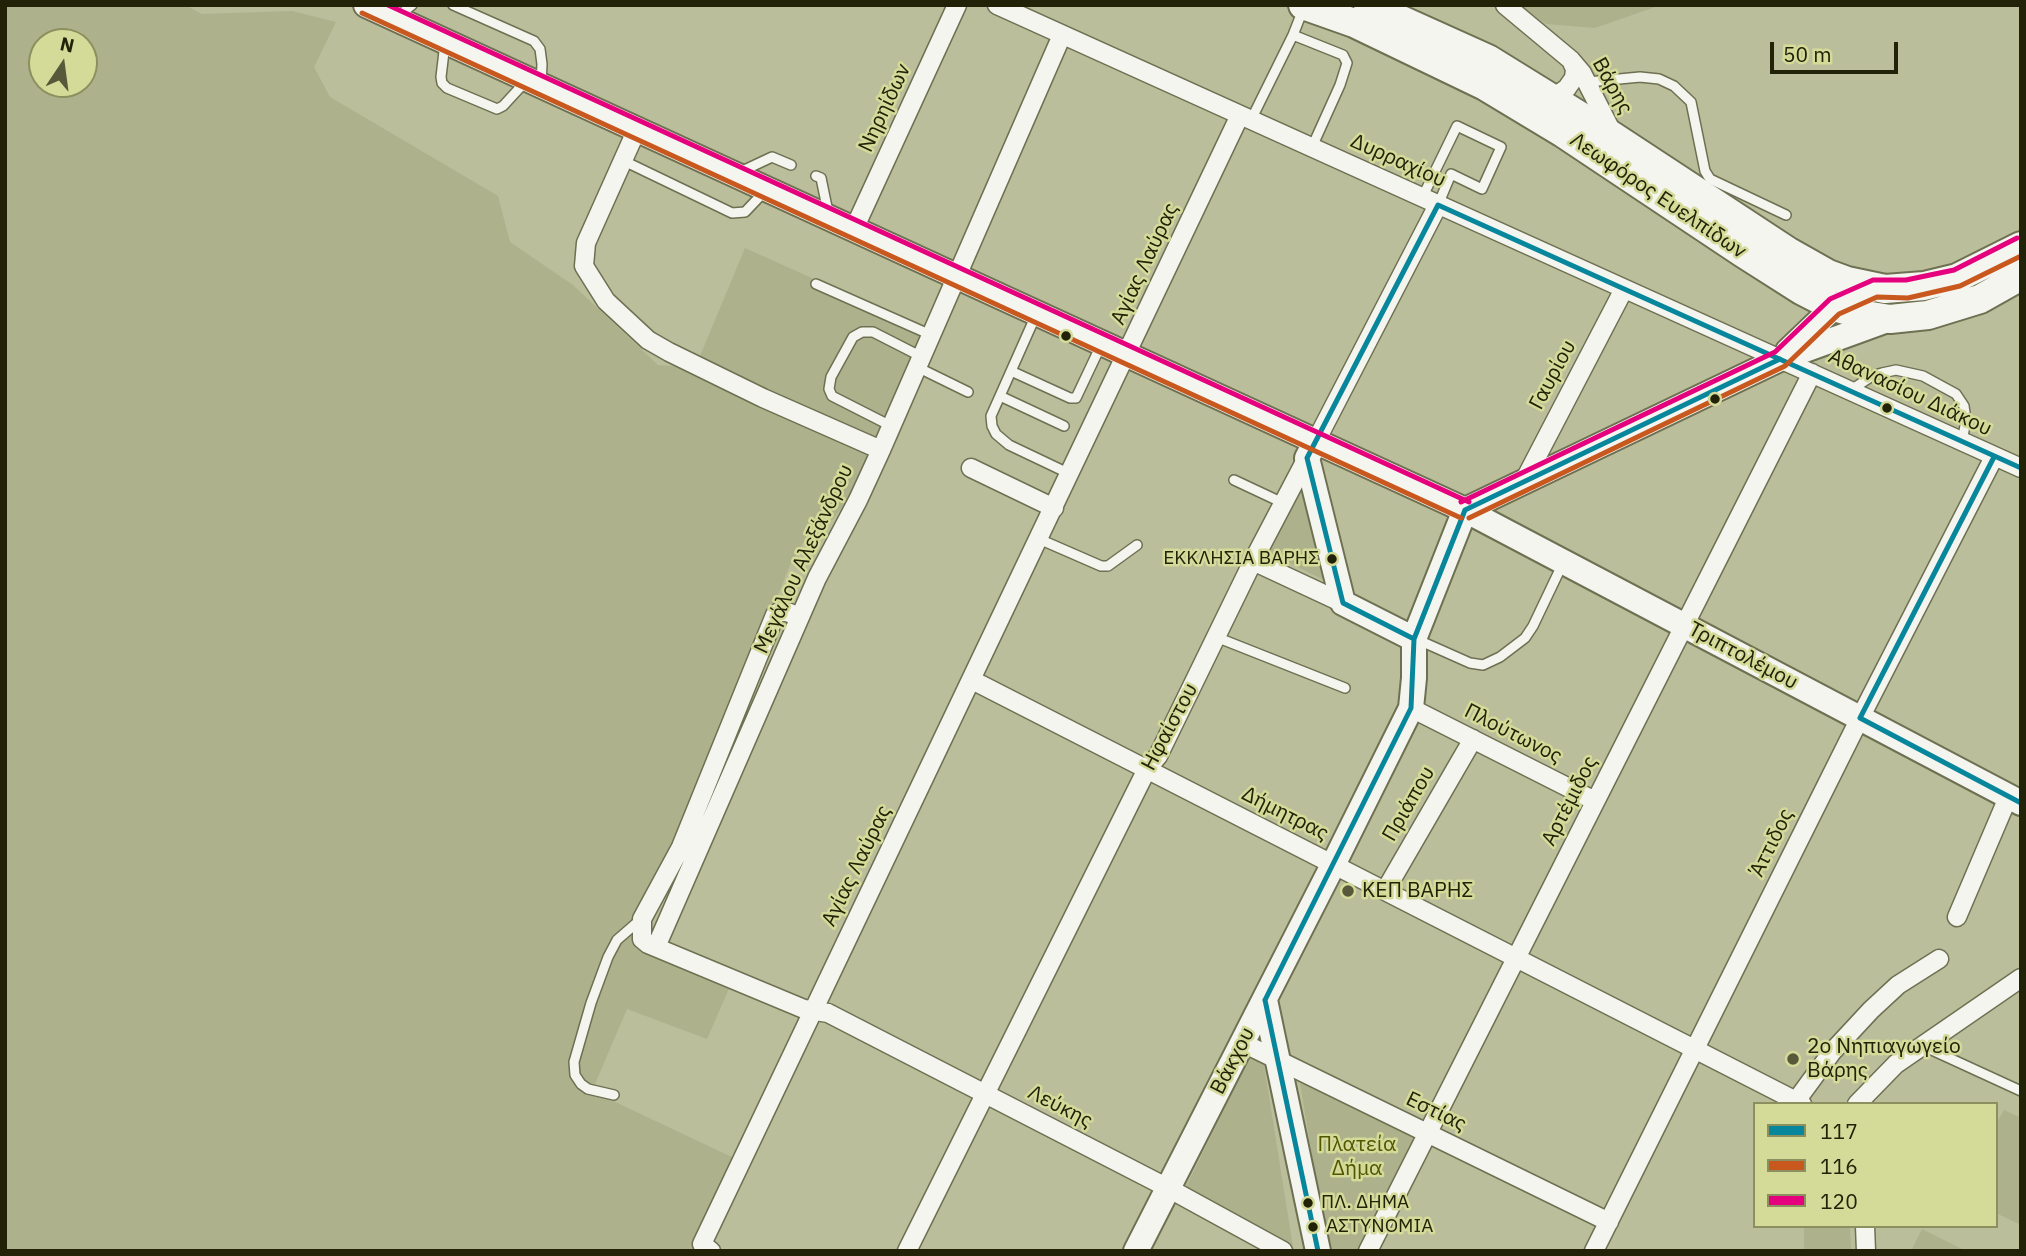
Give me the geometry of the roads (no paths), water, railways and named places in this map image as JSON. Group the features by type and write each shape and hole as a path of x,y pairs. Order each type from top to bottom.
{"main road":[{"name":"Τριπτολέμου","path":"366,5 404,12 445,41 1127,354 1311,450 1465,510 2015,799"},
{"name":"Λεωφόρος Ευελπίδων","path":"1368,5 1488,59 1808,263 1847,281 1875,288 1907,289 1957,278 2021,246"},
{"name":"Λεωφόρος Ευελπίδων","path":"1304,6 1354,23 1485,86 1563,133 1778,275 1834,307 1889,318 1928,314 1980,299 2021,276"},
{"path":"1780,359 1834,307 1875,288"},
{"path":"1311,450 1343,603 1414,639 1465,510 1780,359 1889,318"},
{"name":"Βάκχου","path":"1136,1251 1410,708 1414,678 1414,639"},
{"path":"1265,1000 1318,1251"}],"street":[{"name":"Νηρηίδων","path":"855,229 957,5"},
{"name":"Δυρραχίου","path":"997,5 1780,359"},
{"name":"Βάρης","path":"1505,5 1571,60 1588,82 1614,137"},
{"name":"Μεγάλου Αλεξάνδρου","path":"656,947 828,554 858,500 881,450 1062,35"},
{"path":"1553,98 1567,88 1574,78 1575,69 1571,60"},
{"name":"Αγίας Λαύρας","path":"706,1248 814,1010 1127,354 1245,118"},
{"path":"637,129 586,243 584,266 606,301 648,340 669,352 763,398 881,450"},
{"name":"Ηφαίστου","path":"907,1251 1147,769 1158,756 1253,561 1311,450 1430,201"},
{"name":"Γαυρίου","path":"1523,483 1624,289"},
{"name":"Αθανασίου Διάκου","path":"1780,359 2021,468"},
{"name":"Αρτέμιδος","path":"1368,1251 1812,373"},
{"name":"Άττιδος","path":"1594,1251 1860,718 1994,457"},
{"path":"971,468 1054,508"},
{"path":"1253,561 1343,603"},
{"path":"800,617 787,612 775,615 681,848 642,919 642,939 804,1009 814,1010"},
{"name":"Δήμητρας","path":"972,680 1799,1102"},
{"name":"Πλούτωνος","path":"1410,708 1595,801"},
{"name":"Πριάπου","path":"1385,891 1473,739"},
{"path":"1957,917 2015,799"},
{"path":"1799,1102 1832,1052 1871,1010 1898,985 1939,960"},
{"path":"1859,1102 1896,1064 2021,978"},
{"name":"Λεύκης","path":"814,1010 828,1013 1168,1188 1283,1251"},
{"name":"Εστίας","path":"1243,1043 1609,1222"},
{"path":"1866,1228 1866,1251"}],"lane":[{"path":"445,41 442,83 458,93 497,109 534,82 542,64 540,49 534,41 453,5"},
{"path":"1245,118 1293,34 1304,6"},
{"path":"1293,34 1342,55 1347,63 1312,148"},
{"path":"1588,82 1640,77 1659,79 1674,86 1691,102 1705,171 1710,179 1786,215"},
{"path":"1457,126 1501,147 1482,189 1451,174 1430,201 1457,126"},
{"path":"736,174 772,157 791,165"},
{"path":"624,161 732,213 746,212 767,189"},
{"path":"816,176 821,178 829,217"},
{"path":"816,284 931,335"},
{"path":"1037,313 991,416 992,426 996,434 1009,445 1070,474"},
{"path":"891,426 832,396 829,389 831,377 853,337 862,332 873,332 968,392"},
{"path":"1011,372 1070,398 1076,398 1102,343"},
{"path":"1851,391 1872,376 1896,370 1923,376 1956,394 1964,407 1966,420 1962,442"},
{"path":"1000,396 1064,426"},
{"path":"1234,480 1283,503"},
{"path":"1039,539 1101,566 1108,566 1137,545"},
{"path":"1414,639 1470,663 1483,665 1500,657 1525,638 1534,626 1563,562"},
{"path":"1216,637 1345,688"},
{"path":"614,1095 587,1089 575,1075 574,1062 608,957 617,940 642,919"},
{"path":"1922,1045 2021,1091"}],"place":[{"name":"ΕΚΚΛΗΣΙΑ ΒΑΡΗΣ","path":"1332,559"},
{"name":"ΚΕΠ ΒΑΡΗΣ","path":"1348,891"},
{"name":"2ο Νηπιαγωγείο Βάρης","path":"1793,1059"},
{"name":"ΠΛ. ΔΗΜΑ","path":"1308,1203"},
{"name":"ΑΣΤΥΝΟΜΙΑ","path":"1313,1227"}],"park label":[{"name":"Πλατεία Δήμα","path":"1357,1157"}]}
